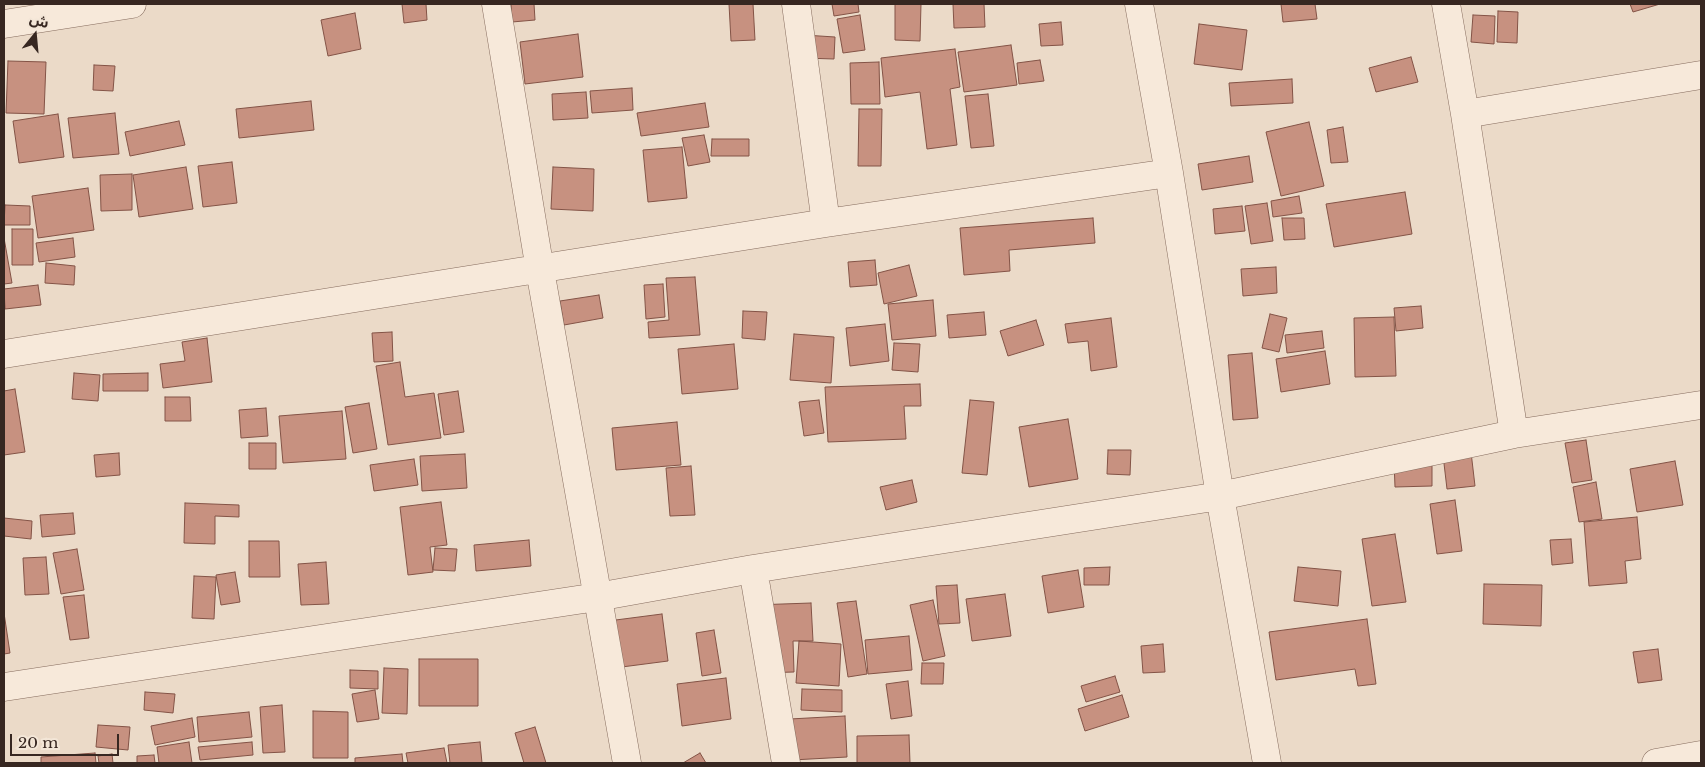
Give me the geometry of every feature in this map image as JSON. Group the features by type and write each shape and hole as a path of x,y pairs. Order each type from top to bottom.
{"street":[{"path":"4,24 132,4"},
{"path":"496,4 540,270 627,763"},
{"path":"796,4 826,223"},
{"path":"1140,4 1169,173 1220,496 1267,763"},
{"path":"1446,4 1465,114 1514,434"},
{"path":"1465,114 1701,75"},
{"path":"4,354 826,223 1169,173"},
{"path":"4,687 597,597 753,569 1220,496 1514,434 1701,405"},
{"path":"753,569 786,763"},
{"path":"1656,763 1701,755"}],"building":[{"path":"402,4 426,4 427,20 404,23"},
{"path":"511,4 534,4 535,20 512,22"},
{"path":"729,4 753,4 755,40 731,41"},
{"path":"832,4 858,4 859,12 834,16"},
{"path":"895,4 921,4 920,41 895,40"},
{"path":"953,4 984,4 985,27 954,28"},
{"path":"1281,4 1315,4 1317,19 1283,22"},
{"path":"1630,4 1660,4 1633,12"},
{"path":"1498,11 1518,12 1517,43 1497,42"},
{"path":"355,13 361,49 328,56 321,20"},
{"path":"860,15 865,50 843,53 837,19"},
{"path":"1473,15 1495,16 1494,44 1471,42"},
{"path":"1061,22 1063,45 1041,46 1039,24"},
{"path":"1199,24 1247,30 1242,70 1194,64"},
{"path":"578,34 583,77 525,84 520,42"},
{"path":"804,35 835,37 834,59 803,58"},
{"path":"1011,45 1017,85 964,92 958,52"},
{"path":"955,49 960,87 950,89 957,145 927,149 920,92 885,97 881,58"},
{"path":"1411,57 1418,82 1376,92 1369,68"},
{"path":"1040,60 1044,81 1019,84 1017,63"},
{"path":"8,61 46,62 44,114 6,113"},
{"path":"879,62 880,104 851,104 850,63"},
{"path":"94,65 115,66 113,91 93,90"},
{"path":"1292,79 1293,103 1231,106 1229,83"},
{"path":"632,88 633,110 592,113 590,91"},
{"path":"586,92 588,118 553,120 552,94"},
{"path":"988,94 994,146 971,148 965,96"},
{"path":"311,101 314,130 239,138 236,109"},
{"path":"705,103 709,127 641,136 637,113"},
{"path":"859,109 882,109 881,166 858,166"},
{"path":"115,113 119,154 73,158 68,118"},
{"path":"58,114 64,157 19,163 13,121"},
{"path":"179,121 185,145 130,156 125,132"},
{"path":"1309,122 1324,186 1281,196 1266,132"},
{"path":"1343,127 1348,162 1331,163 1327,130"},
{"path":"704,135 710,162 688,166 682,138"},
{"path":"712,139 749,139 749,156 711,156"},
{"path":"682,147 687,198 648,202 643,150"},
{"path":"1249,156 1253,182 1202,190 1198,164"},
{"path":"232,162 237,203 203,207 198,166"},
{"path":"186,167 193,209 139,217 133,175"},
{"path":"553,167 594,169 593,211 551,209"},
{"path":"132,174 132,210 101,211 100,175"},
{"path":"88,188 94,230 38,238 32,196"},
{"path":"1405,192 1412,234 1334,247 1326,204"},
{"path":"1299,196 1302,213 1273,217 1271,201"},
{"path":"1267,203 1273,241 1251,244 1245,206"},
{"path":"5,205 30,206 30,225 4,225"},
{"path":"1242,206 1245,231 1215,234 1213,209"},
{"path":"1093,218 1095,243 1009,250 1010,271 964,275 960,228"},
{"path":"1282,218 1304,218 1305,239 1284,240"},
{"path":"12,229 33,229 33,265 12,265"},
{"path":"4,238 12,283 4,284"},
{"path":"73,238 75,257 39,262 36,243"},
{"path":"875,260 877,285 850,287 848,262"},
{"path":"46,263 75,266 74,285 45,283"},
{"path":"909,265 917,296 884,304 878,273"},
{"path":"1276,267 1277,293 1243,296 1241,269"},
{"path":"695,277 700,335 649,338 648,322 669,320 666,278"},
{"path":"663,284 665,317 646,319 644,285"},
{"path":"38,285 41,305 5,309 4,289"},
{"path":"599,295 603,318 564,325 560,301"},
{"path":"933,300 936,336 892,340 888,304"},
{"path":"1421,306 1423,328 1396,331 1394,308"},
{"path":"743,311 767,312 765,340 742,338"},
{"path":"984,312 986,335 949,338 947,315"},
{"path":"1270,314 1287,318 1279,352 1262,348"},
{"path":"1394,317 1396,376 1355,377 1354,318"},
{"path":"1111,318 1117,367 1091,371 1088,341 1068,343 1065,324"},
{"path":"1036,320 1044,345 1008,356 1000,331"},
{"path":"885,324 889,361 850,366 846,328"},
{"path":"1322,331 1324,348 1287,353 1285,335"},
{"path":"392,332 393,361 374,362 372,333"},
{"path":"794,334 834,337 831,383 790,380"},
{"path":"207,338 212,382 163,388 160,364 185,361 182,342"},
{"path":"894,343 920,344 918,372 892,370"},
{"path":"734,344 738,389 682,394 678,349"},
{"path":"1325,351 1330,384 1281,392 1276,359"},
{"path":"1252,353 1258,418 1233,420 1228,355"},
{"path":"400,362 405,397 434,393 441,438 388,445 376,366"},
{"path":"74,373 100,375 98,401 72,399"},
{"path":"148,373 148,391 103,391 103,374"},
{"path":"920,384 921,406 904,406 906,439 828,442 825,387"},
{"path":"15,389 25,452 4,455 4,391"},
{"path":"458,391 464,432 444,435 438,394"},
{"path":"165,397 190,397 191,421 165,421"},
{"path":"819,400 824,433 804,436 799,402"},
{"path":"970,400 994,402 987,475 962,473"},
{"path":"369,403 377,449 353,453 345,407"},
{"path":"266,408 268,436 241,438 239,410"},
{"path":"342,411 346,459 283,463 279,416"},
{"path":"1068,419 1078,479 1029,487 1019,427"},
{"path":"677,422 681,465 616,470 612,428"},
{"path":"1586,440 1592,480 1572,483 1565,443"},
{"path":"249,443 276,443 276,469 249,469"},
{"path":"1108,450 1131,450 1130,475 1107,474"},
{"path":"1471,452 1475,486 1447,489 1443,455"},
{"path":"119,453 120,475 96,477 94,455"},
{"path":"465,454 467,488 422,491 420,456"},
{"path":"414,459 418,485 374,491 370,465"},
{"path":"1432,460 1432,486 1395,487 1394,461"},
{"path":"1675,461 1683,505 1637,512 1630,469"},
{"path":"691,466 695,515 670,516 666,468"},
{"path":"912,480 917,502 886,510 880,487"},
{"path":"1596,482 1602,519 1579,522 1573,487"},
{"path":"1455,500 1462,551 1437,554 1430,504"},
{"path":"441,502 447,545 430,547 433,572 408,575 400,507"},
{"path":"185,503 239,505 239,517 215,516 215,544 184,543"},
{"path":"73,513 75,534 42,537 40,515"},
{"path":"1637,517 1641,559 1625,561 1627,583 1589,586 1584,522"},
{"path":"4,518 32,521 31,539 4,536"},
{"path":"1395,534 1406,602 1372,606 1362,539"},
{"path":"1571,539 1573,563 1552,565 1550,540"},
{"path":"529,540 531,566 476,571 474,545"},
{"path":"249,541 279,541 280,577 249,577"},
{"path":"435,548 457,549 455,571 433,570"},
{"path":"77,549 84,590 61,594 53,553"},
{"path":"46,557 49,594 25,595 23,558"},
{"path":"326,562 329,604 301,605 298,564"},
{"path":"1110,567 1109,585 1084,585 1084,568"},
{"path":"1298,567 1341,571 1338,606 1294,601"},
{"path":"1078,570 1084,607 1048,613 1042,576"},
{"path":"235,572 240,602 221,605 216,575"},
{"path":"194,576 216,577 214,619 192,618"},
{"path":"1484,584 1542,585 1541,626 1483,624"},
{"path":"957,585 960,623 939,624 936,586"},
{"path":"1005,594 1011,636 972,641 966,599"},
{"path":"84,595 89,638 70,640 63,597"},
{"path":"933,600 945,656 923,661 910,605"},
{"path":"856,601 867,674 848,677 837,603"},
{"path":"811,603 813,641 793,641 794,672 758,673 754,605"},
{"path":"4,613 10,653 4,654"},
{"path":"662,614 668,661 614,668 608,621"},
{"path":"1367,619 1376,684 1358,686 1355,669 1276,680 1269,632"},
{"path":"714,630 721,673 702,676 696,633"},
{"path":"909,636 912,670 868,674 865,640"},
{"path":"799,641 841,644 839,686 796,683"},
{"path":"1163,644 1165,672 1143,673 1141,646"},
{"path":"1658,649 1662,680 1638,683 1633,652"},
{"path":"419,659 478,659 478,706 419,706"},
{"path":"922,663 944,663 943,684 921,684"},
{"path":"384,668 408,669 407,714 382,713"},
{"path":"350,670 378,671 378,689 350,688"},
{"path":"1115,676 1120,692 1086,702 1081,686"},
{"path":"726,678 731,719 682,726 677,684"},
{"path":"908,681 912,716 891,719 886,684"},
{"path":"802,689 842,690 842,712 801,710"},
{"path":"375,690 379,719 357,722 352,694"},
{"path":"145,692 175,694 173,713 144,710"},
{"path":"1122,695 1129,717 1085,731 1078,709"},
{"path":"282,705 285,752 263,753 260,707"},
{"path":"313,711 348,712 348,758 313,758"},
{"path":"249,712 252,737 199,742 197,717"},
{"path":"845,716 847,757 792,760 790,719"},
{"path":"192,718 195,737 155,745 151,726"},
{"path":"98,725 130,727 128,750 96,747"},
{"path":"535,727 546,763 524,763 515,733"},
{"path":"909,735 910,763 857,763 857,736"},
{"path":"189,742 192,763 159,763 157,747"},
{"path":"252,742 253,755 200,760 198,747"},
{"path":"480,742 482,763 450,763 448,745"},
{"path":"444,748 447,763 408,763 406,753"},
{"path":"95,753 96,763 41,763 41,757"},
{"path":"700,753 706,763 683,763"},
{"path":"112,754 113,763 99,763 98,756"},
{"path":"402,754 403,763 355,763 355,758"},
{"path":"154,755 155,763 137,763 137,756"}]}
